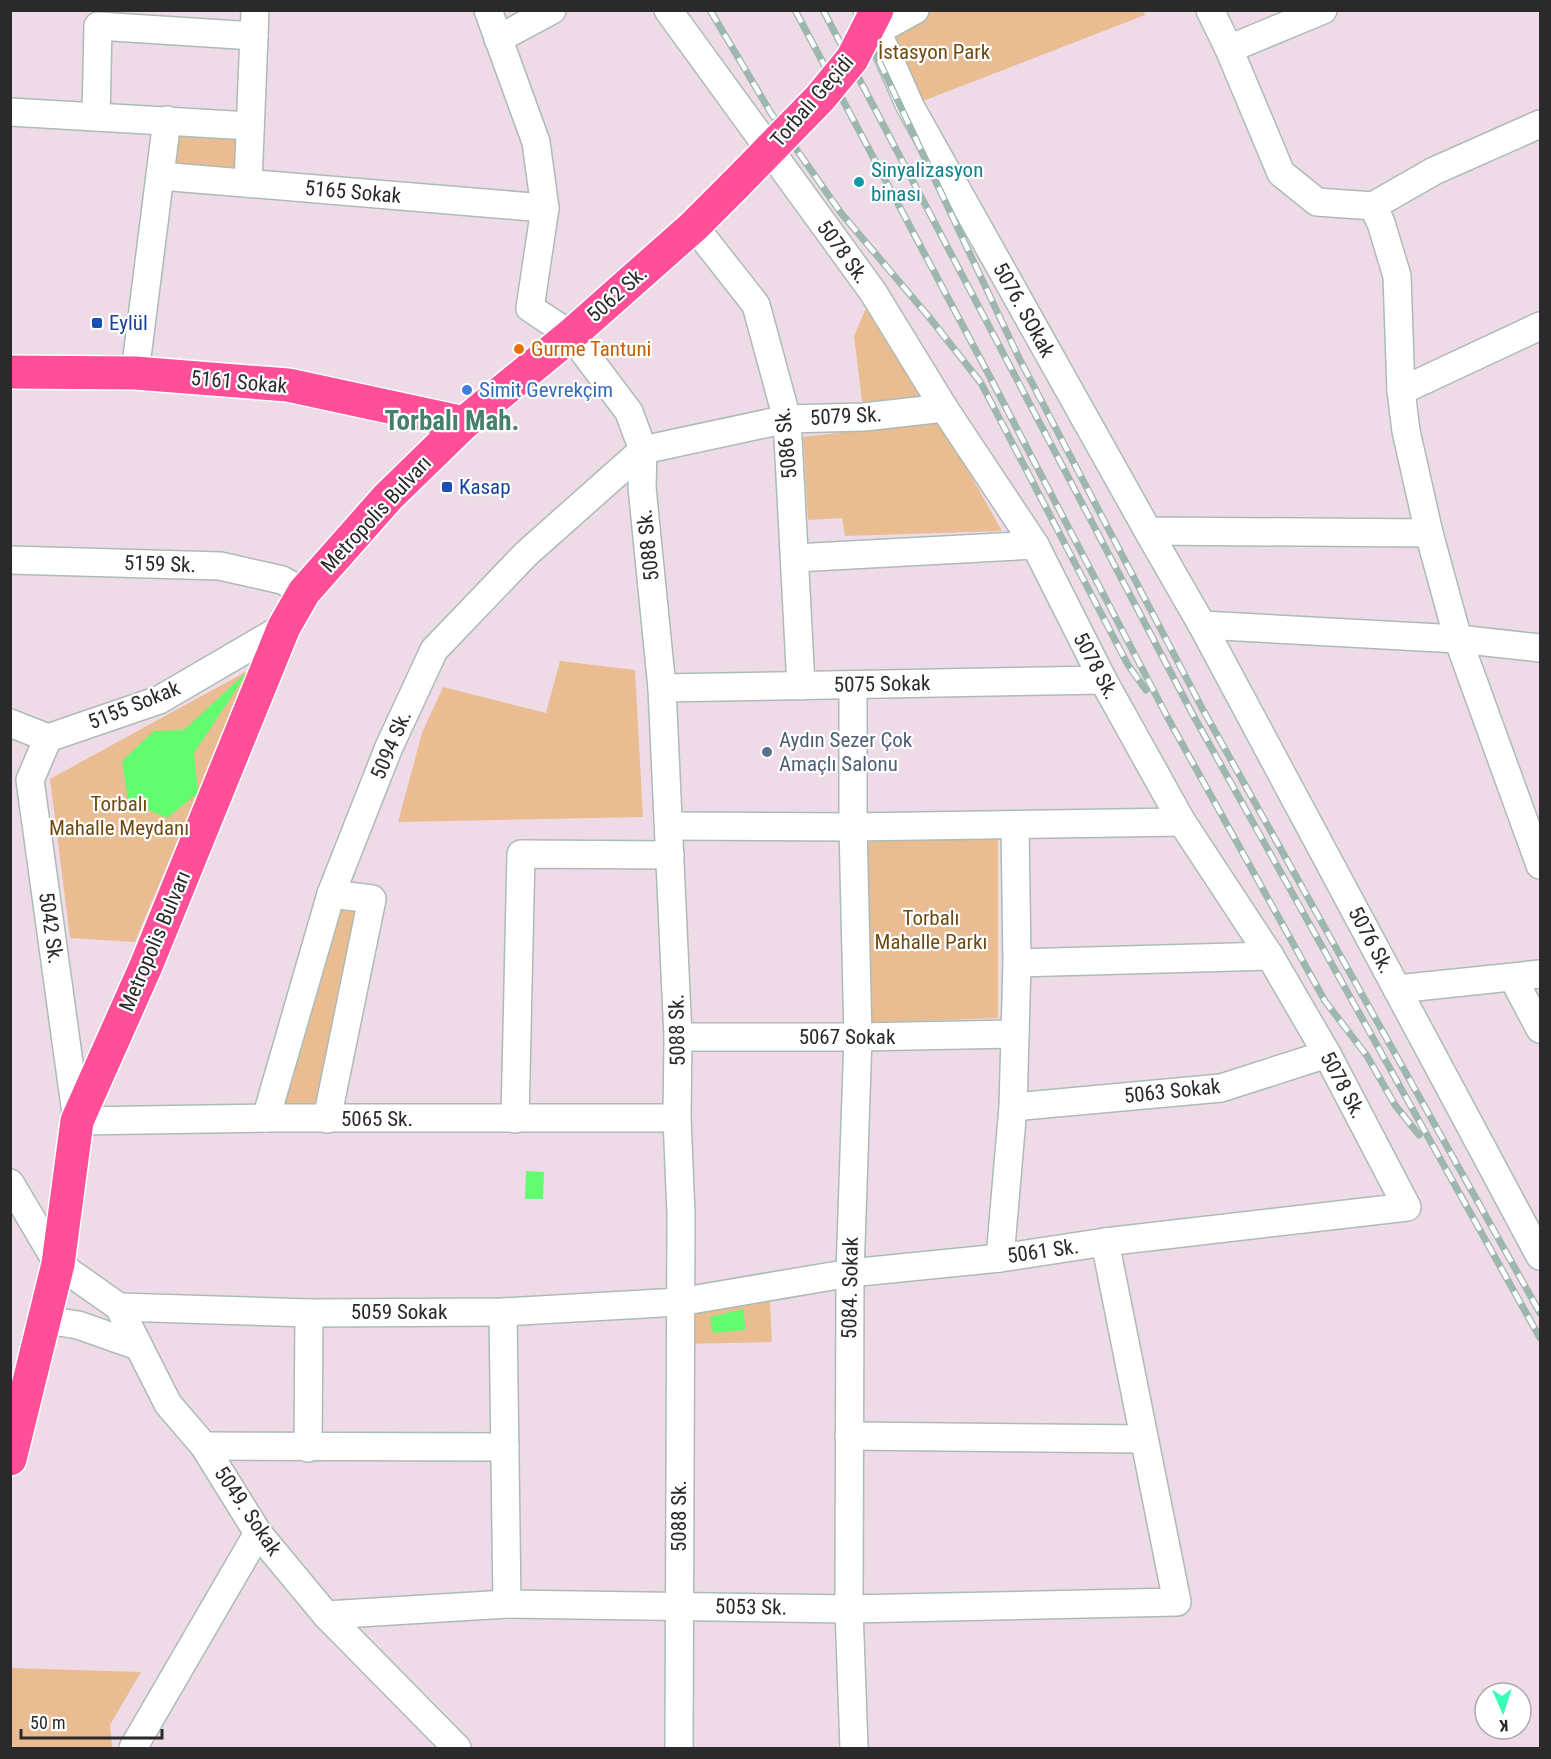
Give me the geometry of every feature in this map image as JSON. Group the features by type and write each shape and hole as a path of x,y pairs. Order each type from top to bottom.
{"main road":[{"name":"Torbalı Geçidi","path":"737,183 820,98 852,59 877,21"},
{"name":"5062 Sk.","path":"464,423 571,335 694,226 737,183"},
{"name":"5161 Sokak","path":"10,372 135,373 288,385 464,423"},
{"name":"Metropolis Bulvarı","path":"10,1459 58,1264 77,1121 146,966 284,627 304,592 388,497 464,423"}],"street":[{"path":"488,10 536,142 545,208"},
{"path":"498,39 552,10"},
{"name":"5078 Sk.","path":"668,10 761,141 873,292 944,408 1035,545 1103,680 1182,822 1270,956 1327,1054 1407,1207"},
{"path":"877,21 915,10"},
{"path":"1210,10 1281,173 1317,202 1373,206 1434,171 1540,124"},
{"path":"1229,50 1323,10"},
{"name":"5076. SOkak","path":"877,21 910,106 1202,625"},
{"path":"96,117 98,26 255,23 248,183"},
{"path":"10,112 250,126"},
{"path":"135,373 167,120"},
{"name":"5165 Sokak","path":"160,176 545,208"},
{"path":"1373,206 1381,223 1397,276 1401,391 1406,431 1429,533 1458,639 1540,865"},
{"name":"5088 Sk.","path":"545,208 530,308 571,335 629,412 643,450 642,487 662,688 678,1036 677,1118 681,1214 679,1749"},
{"name":"5086 Sk.","path":"694,226 756,305 787,419 801,686"},
{"path":"1401,391 1540,326"},
{"name":"5079 Sk.","path":"643,450 787,419 864,417 944,408"},
{"name":"5094 Sk.","path":"266,1118 331,894 389,747 434,650 526,554 643,450"},
{"path":"1148,531 1429,533"},
{"path":"795,558 1035,545"},
{"name":"5159 Sk.","path":"10,560 220,566 282,580 304,592"},
{"path":"1202,625 1458,639 1540,648"},
{"name":"5076 Sk.","path":"1202,625 1540,1255"},
{"name":"5155 Sokak","path":"48,738 159,700 284,627"},
{"name":"5075 Sokak","path":"662,688 1103,680"},
{"name":"5084. Sokak","path":"853,685 853,827 858,1037 850,1273 849,1609 854,1749"},
{"path":"10,723 48,738"},
{"name":"5042 Sk.","path":"48,738 20,782 77,1121"},
{"path":"669,826 853,827 1182,822"},
{"path":"1000,1258 1013,1107 1016,1034 1015,825"},
{"path":"515,1119 521,854 670,855"},
{"path":"327,1119 372,899 331,894"},
{"path":"1017,963 1270,956"},
{"path":"1397,989 1540,974"},
{"path":"1513,978 1540,1029"},
{"name":"5067 Sokak","path":"678,1036 858,1037 1016,1034"},
{"name":"5063 Sokak","path":"1013,1107 1221,1088 1327,1054"},
{"name":"5065 Sk.","path":"77,1121 266,1118 677,1118"},
{"path":"10,1183 58,1264"},
{"name":"5061 Sk.","path":"680,1302 850,1273 1000,1258 1105,1242 1407,1207"},
{"path":"849,1436 1143,1439 1105,1242"},
{"name":"5049. Sokak","path":"58,1264 119,1307 168,1404 204,1446 258,1533 326,1615 457,1749"},
{"name":"5059 Sokak","path":"119,1307 309,1312 503,1312 680,1302"},
{"path":"308,1448 309,1312"},
{"path":"503,1312 507,1604"},
{"path":"45,1320 78,1325 138,1346"},
{"name":"5053 Sk.","path":"326,1615 507,1604 849,1609 1177,1602 1143,1439"},
{"path":"204,1446 505,1447"},
{"path":"133,1749 258,1533"}],"green space":[{"name":"İstasyon Park","path":"1143,10 1145,15 910,106 877,31 915,11"},
{"path":"167,120 250,126 248,183 160,176"},
{"path":"873,292 944,408 864,417 854,336"},
{"path":"940,421 1002,531 845,536 842,518 808,520 803,437"},
{"path":"560,661 635,670 643,817 398,822 422,733 443,687 546,713"},
{"name":"Torbalı Mahalle Meydanı","path":"249,670 135,942 70,938 50,779"},
{"name":"Torbalı Mahalle Parkı","path":"998,836 998,1018 866,1023 862,842"},
{"path":"337,905 359,911 323,1104 281,1105"},
{"path":"769,1288 772,1342 683,1344 679,1302"},
{"path":"11,1668 141,1672 110,1725 112,1748 11,1748"}],"shaded area":[{"path":"249,670 194,753 198,793 167,818 128,801 122,761 154,731 184,730"},
{"path":"526,1171 544,1172 543,1199 525,1199"},
{"path":"744,1309 745,1330 713,1333 710,1317"}],"railway":[{"path":"710,10 771,113 841,213 929,317 981,383 1128,665 1146,690"},
{"path":"795,10 1170,722 1325,1001 1367,1056 1395,1105 1419,1135"},
{"path":"823,10 1192,713 1540,1338"},
{"path":"855,10 1019,358 1202,708 1540,1313"}],"place":[{"name":"Sinyalizasyon binası","path":"859,182"},
{"name":"Eylül","path":"97,323"},
{"name":"Gurme Tantuni","path":"519,349"},
{"name":"Simit Gevrekçim","path":"467,390"},
{"name":"Kasap","path":"447,487"},
{"name":"Aydın Sezer Çok Amaçlı Salonu","path":"767,752"}],"district":[{"name":"Torbalı Mah.","path":"452,421"}]}
